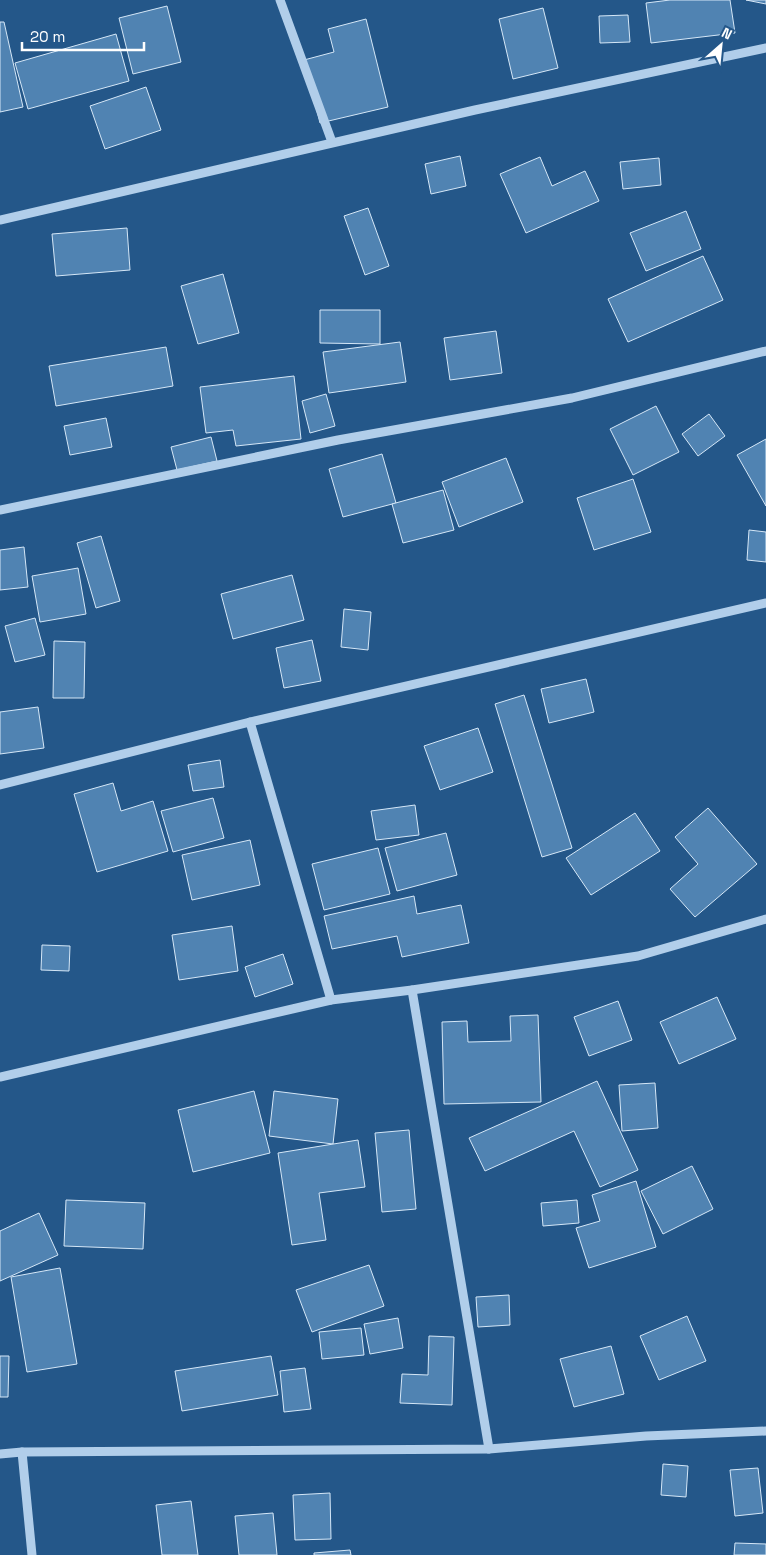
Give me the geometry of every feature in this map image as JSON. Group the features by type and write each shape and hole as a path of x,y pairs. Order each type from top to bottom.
{"street":[{"path":"280,0 332,142"},
{"path":"0,220 332,142 766,48"},
{"path":"0,510 328,442 572,398 766,351"},
{"path":"0,785 250,722 766,603"},
{"path":"250,722 331,1000"},
{"path":"0,1077 331,1000 412,990 638,956 766,919"},
{"path":"412,990 489,1449"},
{"path":"0,1454 22,1452 489,1449 646,1436 766,1431"},
{"path":"22,1452 32,1555"}],"building":[{"path":"670,0 730,0 735,33 651,43 646,3"},
{"path":"746,0 766,0 766,4"},
{"path":"167,6 181,62 133,74 119,18"},
{"path":"543,8 558,68 513,79 499,19"},
{"path":"628,15 630,42 600,43 599,16"},
{"path":"366,19 388,107 320,123 304,60 334,52 328,29"},
{"path":"0,22 4,22 23,107 0,112"},
{"path":"116,34 129,81 28,109 15,63"},
{"path":"146,87 161,130 105,149 90,106"},
{"path":"460,156 466,186 431,194 425,164"},
{"path":"540,157 552,186 585,171 599,201 526,233 500,174"},
{"path":"659,158 661,185 623,189 620,162"},
{"path":"368,208 389,266 365,275 344,216"},
{"path":"686,211 701,249 646,271 630,233"},
{"path":"127,228 130,270 56,276 52,234"},
{"path":"703,256 723,300 628,342 608,299"},
{"path":"223,274 239,333 198,344 181,286"},
{"path":"320,310 380,310 380,344 320,343"},
{"path":"496,331 502,373 450,380 444,338"},
{"path":"400,342 406,382 329,393 323,352"},
{"path":"166,347 173,386 56,406 49,366"},
{"path":"294,376 301,439 236,446 233,430 206,433 200,387"},
{"path":"326,394 335,426 310,433 302,401"},
{"path":"656,406 679,452 633,475 610,429"},
{"path":"709,414 725,436 698,456 682,434"},
{"path":"106,418 112,447 70,455 64,426"},
{"path":"211,437 217,461 177,470 171,447"},
{"path":"766,439 766,506 737,455"},
{"path":"382,454 396,503 343,517 329,469"},
{"path":"506,458 523,502 459,527 442,482"},
{"path":"633,479 651,532 594,550 577,498"},
{"path":"443,490 454,530 403,543 392,504"},
{"path":"749,530 766,532 766,562 747,560"},
{"path":"101,536 120,601 96,608 77,543"},
{"path":"24,547 28,587 0,590 0,550"},
{"path":"78,568 86,614 40,622 32,576"},
{"path":"292,575 304,620 233,639 221,594"},
{"path":"344,609 371,612 368,650 341,647"},
{"path":"35,618 45,655 15,662 5,626"},
{"path":"312,640 321,681 284,688 276,648"},
{"path":"54,641 85,642 84,698 53,698"},
{"path":"586,679 594,712 549,723 541,689"},
{"path":"524,695 572,848 542,857 495,704"},
{"path":"38,707 44,748 0,754 0,712"},
{"path":"478,728 493,772 440,790 424,746"},
{"path":"220,760 224,787 193,791 188,765"},
{"path":"113,783 121,811 153,801 168,851 97,872 74,794"},
{"path":"213,798 224,838 173,852 161,811"},
{"path":"415,805 419,835 376,840 371,811"},
{"path":"708,808 757,864 695,917 670,889 698,864 675,837"},
{"path":"635,813 660,851 591,895 566,858"},
{"path":"446,833 457,875 397,891 385,848"},
{"path":"250,840 260,885 192,900 182,855"},
{"path":"378,848 390,894 324,910 312,864"},
{"path":"414,896 417,914 461,905 469,943 402,957 397,936 332,949 324,916"},
{"path":"232,926 238,971 179,980 172,935"},
{"path":"42,945 70,946 69,971 41,970"},
{"path":"283,954 293,984 255,997 245,967"},
{"path":"717,997 736,1039 679,1064 660,1022"},
{"path":"618,1001 632,1040 589,1056 574,1017"},
{"path":"538,1015 541,1102 444,1104 442,1022 467,1021 468,1042 511,1041 510,1016"},
{"path":"597,1081 638,1170 600,1187 574,1131 485,1171 469,1138"},
{"path":"655,1083 658,1128 622,1131 619,1085"},
{"path":"254,1091 270,1153 193,1172 178,1110"},
{"path":"274,1091 338,1099 333,1144 269,1136"},
{"path":"409,1130 416,1209 382,1212 375,1133"},
{"path":"358,1140 365,1187 319,1193 326,1240 292,1245 278,1153"},
{"path":"692,1166 713,1209 663,1234 641,1191"},
{"path":"636,1181 656,1247 589,1268 576,1228 600,1221 592,1195"},
{"path":"66,1200 145,1203 143,1249 64,1246"},
{"path":"577,1200 579,1223 543,1226 541,1203"},
{"path":"39,1213 58,1255 0,1281 0,1231"},
{"path":"369,1265 384,1306 312,1332 296,1290"},
{"path":"60,1268 77,1364 27,1372 11,1277"},
{"path":"509,1295 510,1325 478,1327 476,1297"},
{"path":"687,1316 706,1361 659,1380 640,1336"},
{"path":"398,1318 403,1348 370,1354 364,1324"},
{"path":"361,1328 364,1355 322,1359 319,1332"},
{"path":"429,1336 454,1337 452,1405 400,1403 402,1374 428,1375"},
{"path":"611,1346 624,1394 574,1407 560,1359"},
{"path":"0,1356 9,1356 8,1397 0,1397"},
{"path":"271,1356 278,1395 182,1411 175,1371"},
{"path":"305,1368 311,1409 284,1412 280,1371"},
{"path":"663,1464 688,1466 686,1497 661,1495"},
{"path":"758,1468 763,1513 735,1516 730,1470"},
{"path":"330,1493 331,1539 295,1540 293,1495"},
{"path":"191,1501 198,1555 162,1555 156,1505"},
{"path":"273,1513 277,1555 239,1555 235,1516"},
{"path":"735,1543 766,1544 766,1555 734,1555"},
{"path":"350,1550 351,1555 314,1555 314,1553"}]}
